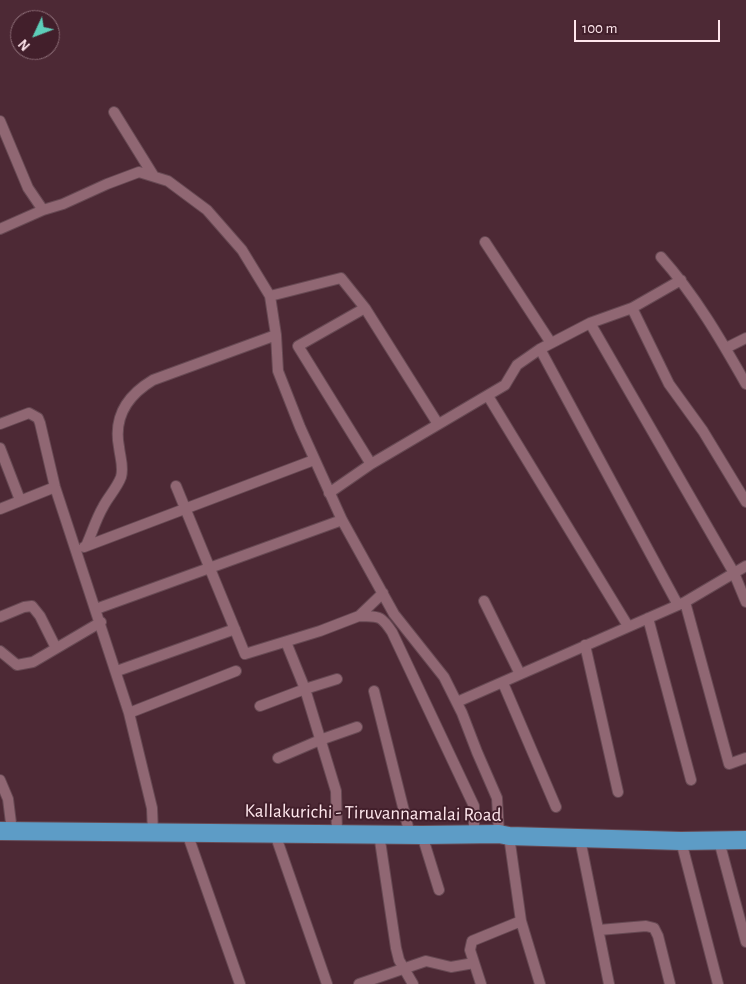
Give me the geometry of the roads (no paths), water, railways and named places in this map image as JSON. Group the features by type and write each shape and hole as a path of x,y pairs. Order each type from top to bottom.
{"highway":[{"name":"Kallakurichi - Tiruvannamalai Road","path":"6,831 474,834 580,839 746,840"}],"street":[{"path":"114,112 152,175"},
{"path":"0,122 28,188 43,210"},
{"path":"0,228 139,172 168,181 207,210 242,250 270,296 276,335 278,371 314,460 342,520 394,614 444,677 497,798 521,921 540,984"},
{"path":"486,242 551,343"},
{"path":"661,257 681,280 726,348 746,384"},
{"path":"270,296 341,278 365,308 438,424"},
{"path":"329,492 371,464 505,385 517,365 540,349 590,323 632,308 681,280"},
{"path":"365,308 298,346 371,464"},
{"path":"632,308 668,384 703,431 746,502"},
{"path":"590,323 734,573 746,602"},
{"path":"86,546 102,508 121,477 119,422 125,406 131,397 153,380 276,335"},
{"path":"726,348 746,338"},
{"path":"540,349 681,603 729,764 746,758"},
{"path":"488,396 628,626"},
{"path":"0,424 30,413 38,418 55,487 101,622 129,712 152,808 153,833"},
{"path":"0,448 20,500"},
{"path":"76,550 314,460"},
{"path":"176,486 245,654 320,632 359,616 383,593"},
{"path":"0,509 55,487"},
{"path":"96,609 342,520"},
{"path":"456,702 681,603 746,566"},
{"path":"484,601 520,674"},
{"path":"0,617 24,607 32,606 40,616 56,648"},
{"path":"359,616 376,616 383,619 392,632 474,806 474,834"},
{"path":"648,618 691,780"},
{"path":"0,650 17,665 24,665 101,622"},
{"path":"117,671 235,629"},
{"path":"286,642 305,689 336,792 337,834"},
{"path":"585,645 618,792"},
{"path":"129,712 236,671"},
{"path":"260,706 337,679"},
{"path":"502,683 556,807"},
{"path":"374,691 416,835 439,890"},
{"path":"278,758 357,727"},
{"path":"0,780 8,799 6,831"},
{"path":"187,833 240,984"},
{"path":"274,834 326,984"},
{"path":"379,834 396,948 404,970 413,984"},
{"path":"580,839 609,984"},
{"path":"680,841 718,984"},
{"path":"718,841 746,942"},
{"path":"481,984 470,950 472,942 521,921"},
{"path":"599,930 646,926 654,928 658,936 670,984"},
{"path":"359,984 426,961 452,966 474,964"}]}
